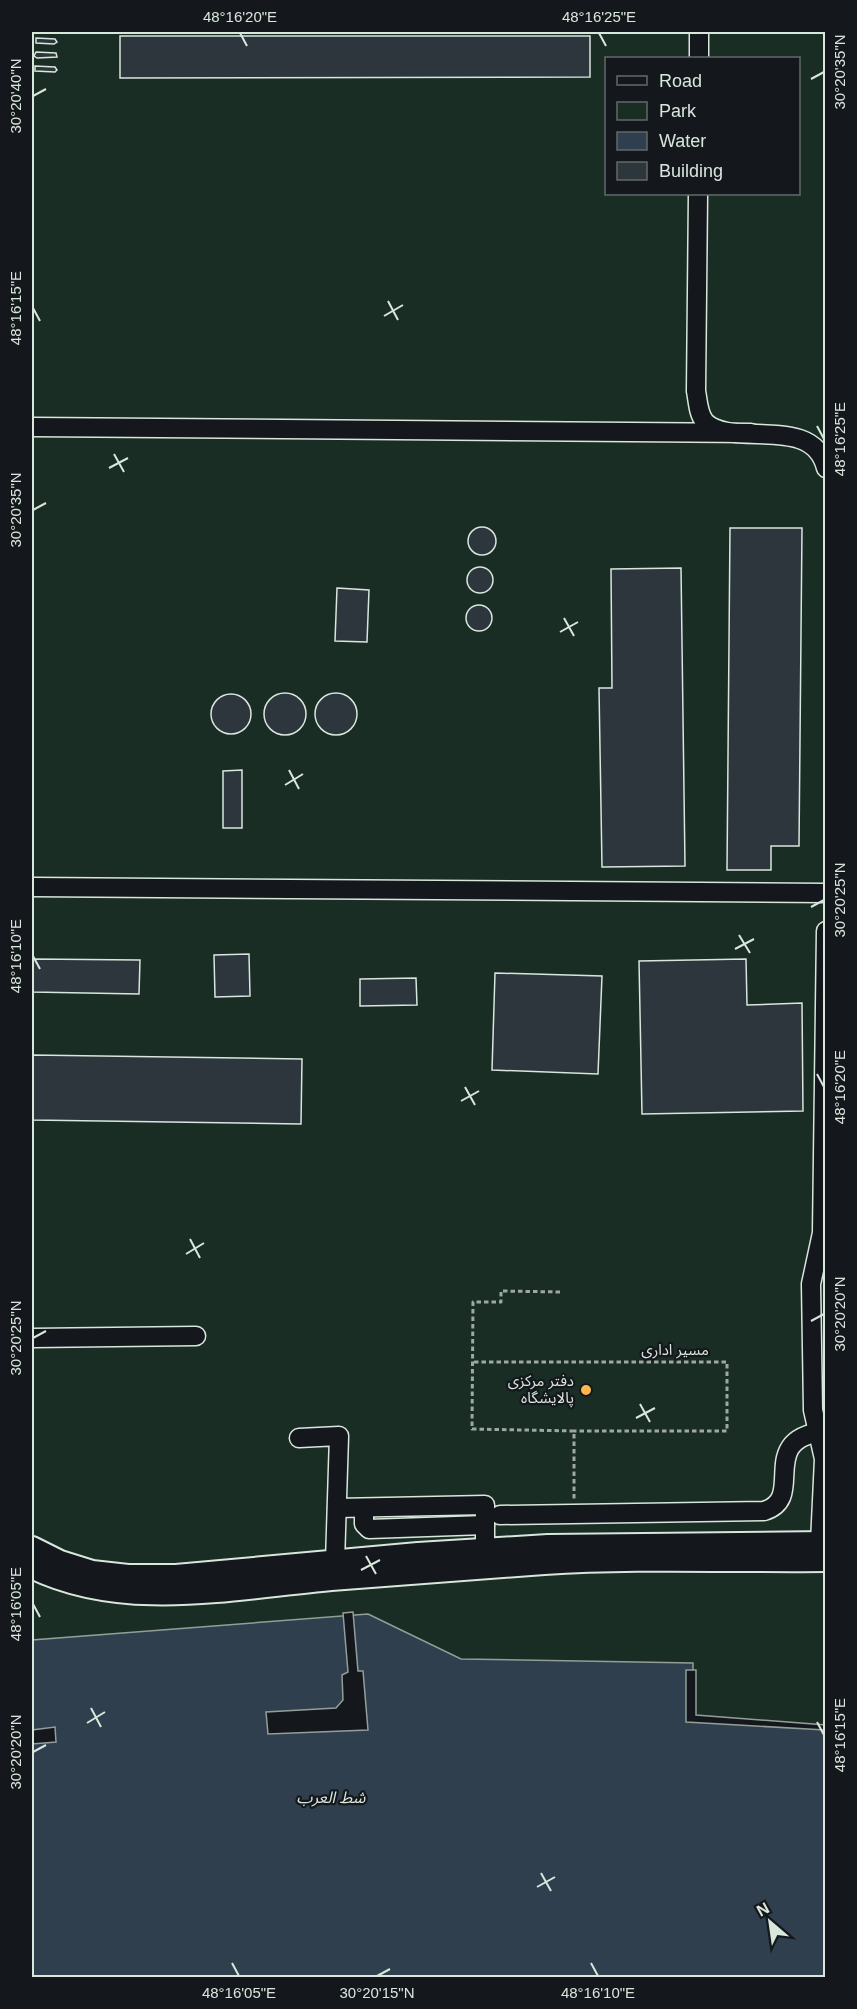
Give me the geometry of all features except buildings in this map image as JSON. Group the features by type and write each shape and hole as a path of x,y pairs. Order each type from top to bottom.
{"main road":[{"path":"32,1548 60,1562 92,1572 128,1576 176,1576 548,1546 823,1551"},
{"path":"32,1567 54,1578 88,1589 127,1594 176,1594 420,1571 823,1551"}],"street":[{"path":"699,32 699,57"},
{"path":"698,195 696,391 699,410 705,422 713,426 751,433"},
{"path":"32,427 751,433 788,435 808,444 824,461 825,468"},
{"path":"32,887 825,893"},
{"path":"492,1520 574,1513 771,1509 782,1498 784,1462 813,1410 818,1350 811,1284 824,1237 825,931"},
{"path":"32,1338 196,1336"},
{"path":"813,1410 822,1431 824,1459 823,1551"},
{"path":"795,1441 805,1433 822,1431"},
{"path":"299,1438 339,1436 335,1562"},
{"path":"337,1508 485,1505 492,1520 485,1550"}],"path":[{"name":"مسیر اداری","path":"474,1362 727,1362 727,1431 472,1429 473,1302 501,1302 501,1291 560,1292"},
{"path":"574,1431 574,1513"}],"green space":[{"path":"32,32 825,32 825,1977 32,1977"}],"water":[{"name":"شط العرب","path":"368,1614 461,1659 693,1663 693,1717 825,1728 825,1977 32,1978 32,1640"}],"pier":[{"path":"353,1612 358,1671 363,1671 368,1730 268,1734 266,1712 336,1708 343,1700 342,1675 348,1672 343,1613"},
{"path":"686,1670 696,1670 696,1715 826,1725 825,1730 686,1722"},
{"path":"55,1727 56,1742 32,1744 32,1730"}],"place":[{"name":"دفتر مرکزی پالایشگاه","path":"586,1390"}]}
